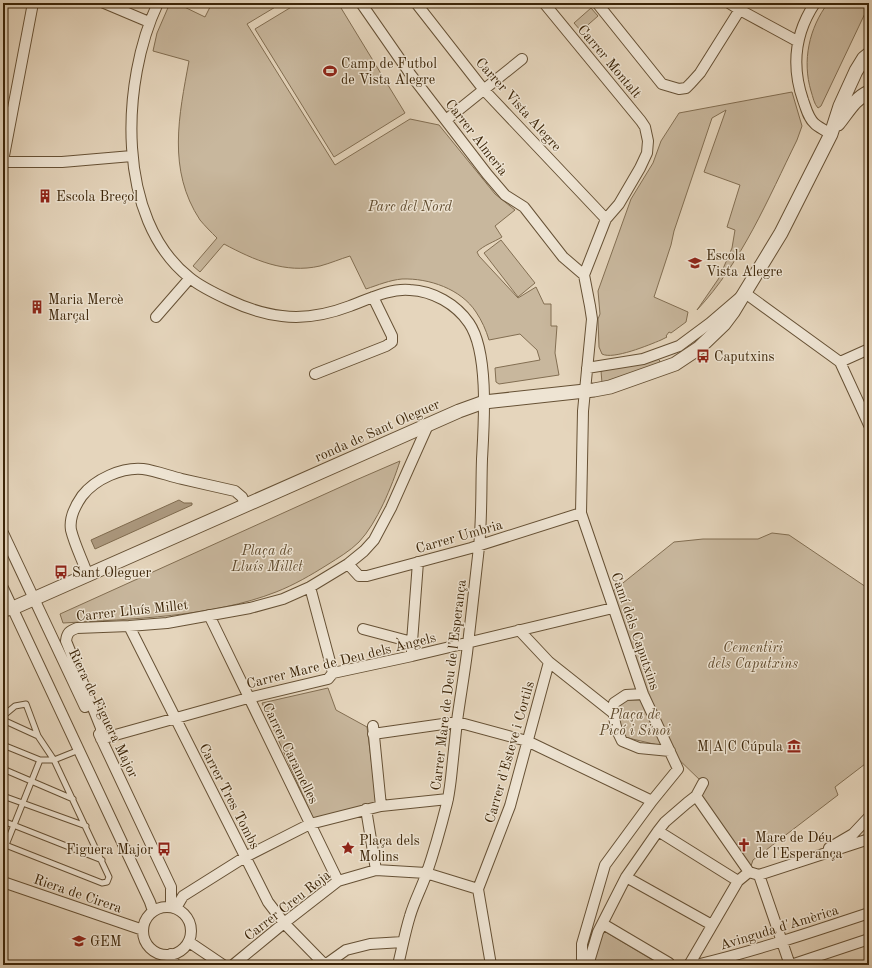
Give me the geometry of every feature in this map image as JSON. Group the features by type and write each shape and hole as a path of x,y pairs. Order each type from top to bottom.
{"street":[{"path":"33,3 3,162 62,162 132,156"},
{"path":"104,3 149,22"},
{"name":"Carrer Mare de Deu de l'Esperança","path":"158,3 149,22 136,77 132,118 132,156 134,174 141,203 152,230 171,259 190,278 217,295 262,313 305,317 326,314 373,297 401,290 425,292 444,300 457,309 470,324 477,340 482,361 484,402 479,545 468,642 448,799 426,874 409,917 398,965"},
{"name":"Carrer Almeria","path":"361,3 402,62 505,195 524,207 563,257 584,276"},
{"name":"Carrer Vista Alegre","path":"416,3 484,90 606,219"},
{"name":"Carrer Montalt","path":"544,3 645,127 648,140 647,153 619,204 606,219"},
{"path":"597,3 662,84 679,89 686,88 700,73 742,6"},
{"path":"730,3 742,6 797,41"},
{"path":"816,3 807,16 797,41 796,72 798,87 806,108 815,124 831,134"},
{"name":"ronda de Sant Oleguer","path":"6,612 459,411 484,402 610,387 675,364 699,348 717,331 745,293 781,233 831,134 840,106 856,71 864,58 869,54"},
{"path":"446,120 522,59"},
{"name":"ronda de Sant Oleguer","path":"831,134 855,102 864,94 869,92"},
{"path":"584,276 606,219"},
{"name":"Camí dels Caputxins","path":"582,965 582,944 605,865 678,769 643,694 581,513 583,411 592,320 584,276"},
{"path":"156,317 190,278"},
{"path":"745,293 840,362 869,425"},
{"name":"ronda de Sant Oleguer","path":"587,368 643,359 680,346 710,324 745,293"},
{"path":"315,374 386,346 392,342 392,336 373,297"},
{"path":"840,362 869,349"},
{"name":"Carrer Lluís Millet","path":"101,739 101,728 66,641 67,634 70,631 77,628 168,623 250,608 277,600 310,587 348,564 364,551 374,540 391,508 428,425"},
{"path":"88,576 71,530 71,519 75,507 83,495 105,478 132,469 158,472 180,479 235,491 242,497 246,506"},
{"name":"Carrer Umbria","path":"348,564 359,576 367,576 479,545 581,513"},
{"name":"Riera de Figuera Major","path":"3,533 171,887 173,908"},
{"path":"412,656 418,562"},
{"path":"310,587 333,674"},
{"path":"3,588 6,612 79,750 153,911"},
{"name":"Carrer Mare de Deu dels Àngels","path":"101,739 248,698 328,680 333,674 613,608"},
{"name":"Carrer Caramelles","path":"209,615 338,881"},
{"name":"Carrer Tres Tombs","path":"129,626 268,902 284,923 325,965"},
{"path":"363,630 412,642"},
{"path":"519,630 549,662 612,712"},
{"name":"Carrer d'Esteve i Cortils","path":"478,889 510,806 549,662"},
{"path":"643,694 626,695 614,703 612,712 615,727 622,741 639,748 670,751"},
{"path":"381,806 373,730 457,722 527,741 652,802"},
{"path":"588,965 598,932 626,877 665,822 696,796 703,783"},
{"path":"696,796 749,872 760,875 869,839"},
{"path":"173,908 183,896 245,857 310,824 381,806 448,799"},
{"path":"366,809 376,870"},
{"path":"815,856 853,834 869,817"},
{"path":"658,831 738,881"},
{"name":"Carrer Creu Roja","path":"233,965 338,881 376,870 426,874 478,889"},
{"path":"689,965 738,881 749,872"},
{"path":"760,875 790,965 869,939"},
{"path":"626,877 712,925"},
{"name":"Riera de Cirera","path":"3,882 143,930"},
{"path":"478,889 491,965"},
{"path":"166,958 181,950 189,942 191,930 188,918 182,912 173,908 160,908 153,911 146,920 143,930 147,944 151,949 175,965"},
{"name":"Avinguda d'Amèrica","path":"696,965 782,942 869,913"},
{"path":"603,924 669,963"},
{"path":"189,942 224,965"},
{"path":"325,965 346,950 370,944 403,942"}],"lane":[{"path":"3,716 15,706 26,704 38,736 54,760 102,860 109,877 107,882 102,883 5,845 40,760"},
{"path":"3,720 38,736"},
{"path":"3,746 40,760 54,760 79,750"},
{"path":"3,769 73,799"},
{"path":"3,796 86,826"},
{"path":"3,821 102,860"}],"green space":[{"name":"Parc del Nord","path":"170,3 176,3 205,17 212,3 282,3 247,24 335,165 410,119 439,125 495,194 515,210 495,226 502,237 486,245 477,252 518,298 536,287 544,304 551,304 551,326 557,326 555,353 559,375 499,384 496,382 495,368 540,360 537,350 520,334 489,340 480,319 470,304 462,297 444,286 423,280 402,279 366,289 350,256 320,266 307,268 282,267 258,260 224,244 200,272 193,266 217,238 200,220 190,201 183,182 179,162 179,122 189,61 153,51 157,33"},
{"name":"Camp de Futbol de Vista Alegre","path":"298,3 338,3 405,113 334,157 255,29"},
{"path":"828,3 869,3 869,5 821,106 818,108 808,80 807,57 816,23"},
{"path":"591,8 598,16 581,31 574,23"},
{"path":"792,92 802,126 797,140 753,229 728,271 697,310 719,278 732,248 735,230 727,227 740,185 704,172 726,110 712,118 674,231 654,297 688,312 686,322 671,333 669,332 666,336 667,337 648,345 622,354 602,354 599,347 598,319 600,314 598,291 631,199 653,163 661,141 679,113"},
{"path":"501,240 535,283 518,297 484,253"},
{"path":"658,359 660,361 659,363 652,366 602,383 601,371"},
{"name":"Plaça de Lluís Millet","path":"400,461 393,482 378,515 359,542 335,560 289,586 251,600 199,612 144,618 63,623 60,614"},
{"name":"Cementiri dels Caputxins","path":"772,533 789,535 869,589 869,761 835,787 838,795 753,860 749,872 696,796 703,783 670,751 608,595 674,542 703,539 758,539"},
{"path":"328,688 336,710 367,727 377,805 313,818 262,703"},
{"name":"Plaça de Picó i Sinoi","path":"625,700 641,700 662,746 624,737 620,731 617,707"},
{"path":"604,931 661,965 594,965 599,940"}],"shaded area":[{"path":"179,500 184,503 192,503 192,505 95,549 91,540"}],"place":[{"name":"Camp de Futbol de Vista Alegre","path":"330,71"},
{"name":"Escola Breçol","path":"45,196"},
{"name":"Escola Vista Alegre","path":"695,263"},
{"name":"Maria Mercè Marçal","path":"37,307"},
{"name":"Caputxins","path":"703,356"},
{"name":"Sant Oleguer","path":"61,572"},
{"name":"M|A|C Cúpula","path":"794,746"},
{"name":"Mare de Déu de l'Esperança","path":"744,845"},
{"name":"Plaça dels Molins","path":"348,848"},
{"name":"Figuera Major","path":"164,849"},
{"name":"GEM","path":"79,941"}]}
